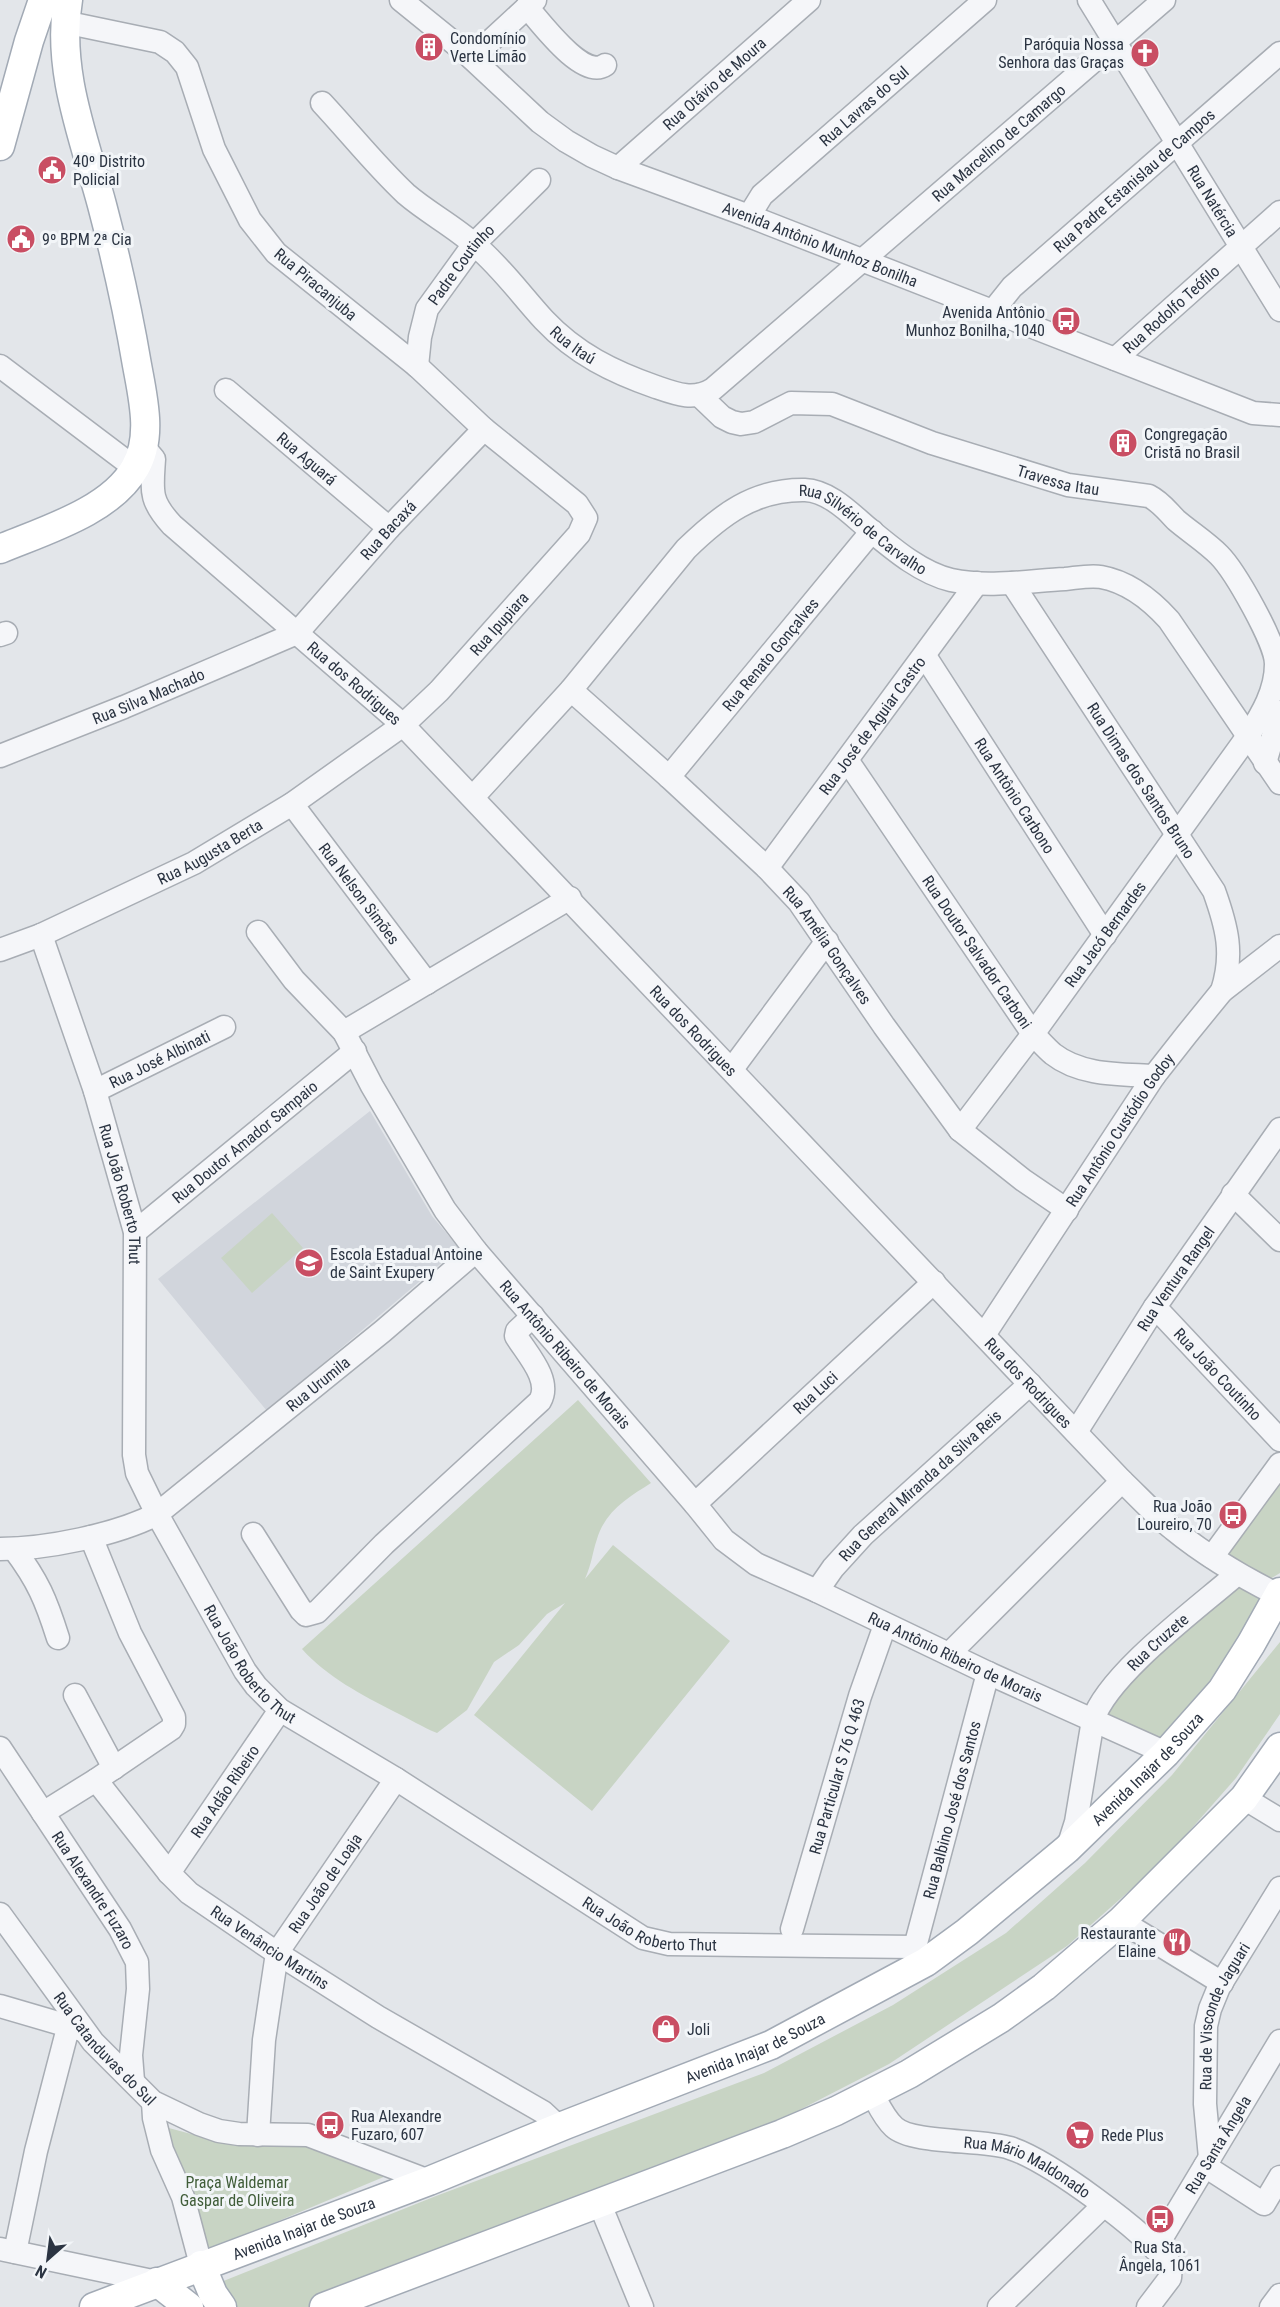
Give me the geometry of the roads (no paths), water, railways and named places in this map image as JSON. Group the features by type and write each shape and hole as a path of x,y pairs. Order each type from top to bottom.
{"main road":[{"path":"2,130 43,0"},
{"path":"0,549 89,510 109,496 139,457 145,420 131,327 102,205 80,135 67,62 66,11"},
{"path":"24,57 33,49 45,45 58,48 67,62"},
{"name":"Avenida Inajar de Souza","path":"94,2307 429,2181 559,2127 771,2045 921,1954 967,1932 1067,1849 1166,1754 1222,1690 1280,1595"},
{"path":"324,2307 799,2127 909,2074 1009,2012 1044,1987 1121,1921 1244,1798 1280,1748"},
{"path":"201,2265 213,2294 222,2307"},
{"path":"157,2282 189,2307"}],"street":[{"name":"Avenida Antônio Munhoz Bonilha","path":"401,0 472,58 540,122 566,141 618,168 749,216 1252,413 1278,419"},
{"name":"Rua Otávio de Moura","path":"618,168 809,0"},
{"name":"Rua Lavras do Sul","path":"749,216 762,195 986,0"},
{"name":"Rua Natércia","path":"1089,0 1280,310"},
{"name":"Rua Marcelino de Camargo","path":"862,261 1164,0"},
{"path":"472,58 531,4 579,63 595,69 605,65"},
{"name":"Rua Piracanjuba","path":"66,11 160,42 176,52 187,67 214,149 249,220 276,253 417,366 484,429 578,504 586,518"},
{"name":"Rua Padre Estanislau de Campos","path":"992,312 1012,287 1280,53"},
{"name":"Rua Itaú","path":"322,103 408,195 474,244 497,265 544,320 566,341 590,359 613,372 663,390 691,397 699,395"},
{"name":"Padre Coutinho","path":"417,366 420,337 428,309 474,244 539,180"},
{"name":"Rua Rodolfo Teófilo","path":"1115,359 1280,212"},
{"path":"699,395 713,389 862,261"},
{"path":"0,366 139,457"},
{"name":"Rua Aguará","path":"226,390 389,528"},
{"name":"Travessa Itau","path":"699,395 722,417 741,424 754,422 791,403 832,404 932,443 1068,485 1149,496 1159,501 1176,520 1220,556 1246,596 1275,654 1274,677 1266,708 1248,736"},
{"name":"Rua Bacaxá","path":"297,633 389,528 484,429"},
{"name":"Rua dos Rodrigues","path":"139,457 154,459 151,485 154,500 161,513 172,525 403,725 1122,1481 1173,1529 1237,1574 1280,1595"},
{"name":"Rua Silvério de Carvalho","path":"473,797 571,690 686,549 706,529 732,510 760,496 784,490 809,490 830,499 924,569 950,580 1012,583 1100,576 1130,586 1155,605 1169,620 1280,783"},
{"name":"Rua Ipupiara","path":"403,725 439,691 571,543 584,527 586,518"},
{"name":"Rua Renato Gonçalves","path":"669,777 872,531"},
{"name":"Rua José de Aguiar Castro","path":"767,868 977,583"},
{"name":"Rua Dimas dos Santos Bruno","path":"1012,583 1214,891 1223,916 1229,947 1228,972 1222,991"},
{"name":"Rua Silva Machado","path":"0,756 124,707 297,633"},
{"name":"Rua Antônio Carbono","path":"925,656 1105,935"},
{"name":"Rua Amélia Gonçalves","path":"571,690 767,868 799,902 884,1026 960,1130 1023,1180 1067,1210"},
{"path":"1265,763 1280,712"},
{"name":"Rua Augusta Berta","path":"0,950 41,935 194,863 292,804 403,725"},
{"name":"Rua Jacó Bernardes","path":"960,1130 1033,1034 1248,736"},
{"path":"1232,758 1280,788"},
{"name":"Rua Doutor Salvador Carboni","path":"847,760 1033,1034 1054,1055 1075,1066 1094,1071 1154,1076"},
{"name":"Rua Nelson Simões","path":"292,804 426,984"},
{"path":"350,1042 426,984 570,898"},
{"name":"Rua Antônio Ribeiro de Morais","path":"258,932 294,980 350,1042 372,1086 445,1210 476,1251 724,1540 736,1551 756,1564 885,1625 1166,1754"},
{"name":"Rua João Roberto Thut","path":"41,935 95,1091 135,1232 134,1455 137,1473 157,1514 245,1671 256,1686 280,1710 396,1779 652,1942 921,1954"},
{"path":"732,1069 827,941"},
{"name":"Rua Antônio Custódio Godoy","path":"984,1335 1154,1076 1222,991 1280,946"},
{"name":"Rua José Albinati","path":"95,1091 224,1027"},
{"name":"Rua Doutor Amador Sampaio","path":"135,1232 350,1042"},
{"name":"Rua Ventura Rangel","path":"1076,1432 1155,1307 1280,1129"},
{"path":"1233,1194 1280,1240"},
{"name":"Rua Urumila","path":"7,1549 91,1537 157,1514 382,1331 476,1251"},
{"name":"Rua Luci","path":"695,1504 934,1282"},
{"name":"Rua João Coutinho","path":"1155,1307 1280,1440"},
{"path":"253,1534 301,1610 306,1616 317,1612 384,1544 540,1401 545,1385 516,1336 517,1331 533,1316"},
{"name":"Rua General Miranda da Silva Reis","path":"817,1591 833,1568 863,1535 1030,1384"},
{"path":"1212,1557 1280,1464"},
{"path":"949,1654 1122,1481"},
{"path":"43,1813 105,1774 171,1729 174,1724 174,1717 130,1633 91,1537"},
{"path":"7,1549 28,1568 45,1598 58,1638"},
{"name":"Rua Cruzete","path":"1067,1849 1076,1822 1097,1706 1140,1658 1237,1574"},
{"name":"Rua Particular S 76 Q 463","path":"792,1929 860,1696 885,1625"},
{"name":"Rua Balbino José dos Santos","path":"921,1954 988,1673"},
{"name":"Rua Venâncio Martins","path":"75,1695 105,1774 169,1874 189,1893 277,1953 378,2017 543,2112 559,2127"},
{"name":"Rua Adão Ribeiro","path":"169,1874 280,1710"},
{"name":"Rua Alexandre Fuzaro","path":"0,1748 120,1929 136,1962 138,1989 131,2055 133,2081"},
{"name":"Rua João de Loaja","path":"258,2135 264,2040 277,1953 396,1779"},
{"path":"1244,1798 1280,1820"},
{"name":"Rua de Visconde Jaguari","path":"1208,2162 1205,2104 1206,2026 1210,2009 1222,1983 1280,1888"},
{"name":"Rua Catanduvas do Sul","path":"0,1914 76,2029 153,2102 154,2118 162,2150 183,2197 201,2265"},
{"path":"1121,1921 1222,1983"},
{"path":"0,2006 76,2029 36,2151 7,2250 157,2282"},
{"name":"Rua Santa Ângela","path":"1155,2248 1280,2041"},
{"name":"Rua Mário Maldonado","path":"872,2093 883,2114 902,2133 920,2137 982,2142 1010,2148 1036,2160 1103,2206 1155,2248 1167,2260 1172,2270 1163,2289 1148,2307"},
{"path":"153,2102 198,2124 239,2134 308,2135 429,2181"},
{"path":"1208,2162 1264,2204 1280,2177"},
{"path":"599,2202 642,2307"},
{"path":"999,2307 1103,2206"}],"place":[{"name":"Condomínio Verte Limão","path":"429,47"},
{"name":"Paróquia Nossa Senhora das Graças","path":"1145,53"},
{"name":"40º Distrito Policial","path":"52,170"},
{"name":"9º BPM 2ª Cia","path":"21,239"},
{"name":"Avenida Antônio Munhoz Bonilha, 1040","path":"1066,321"},
{"name":"Congregação Cristã no Brasil","path":"1123,443"},
{"name":"Escola Estadual Antoine de Saint Exupery","path":"309,1263"},
{"name":"Rua João Loureiro, 70","path":"1233,1515"},
{"name":"Restaurante Elaine","path":"1177,1942"},
{"name":"Joli","path":"666,2029"},
{"name":"Rua Alexandre Fuzaro, 607","path":"330,2125"},
{"name":"Rede Plus","path":"1080,2135"},
{"name":"Rua Sta. Ângela, 1061","path":"1160,2219"}],"park label":[{"name":"Praça Waldemar Gaspar de Oliveira","path":"237,2191"}]}
